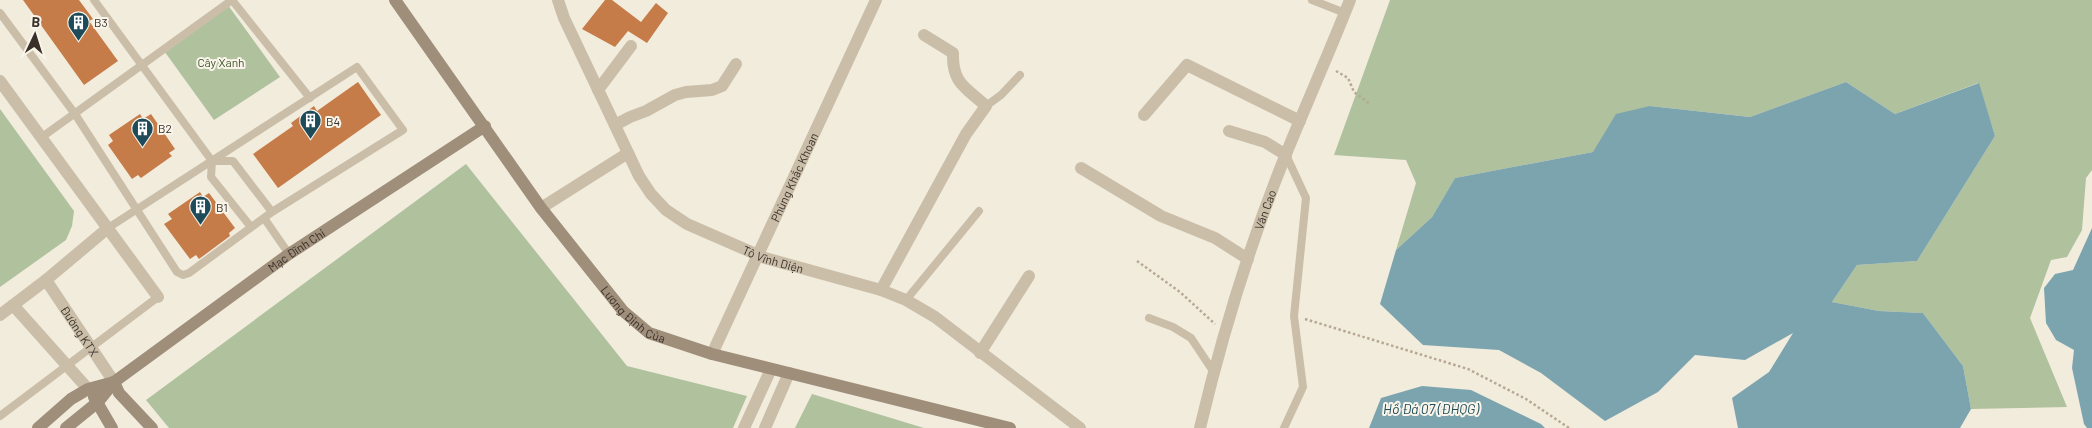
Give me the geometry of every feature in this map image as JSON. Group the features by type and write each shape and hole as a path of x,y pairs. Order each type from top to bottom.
{"street":[{"name":"Lương Định Của","path":"395,0 541,208 623,312 649,333 712,354 1010,428"},
{"name":"Phùng Khắc Khoan","path":"712,354 876,0"},
{"name":"Văn Cao","path":"1200,428 1213,371 1248,259 1286,155 1350,0"},
{"name":"Tô Vĩnh Diện","path":"561,1 564,18 628,153 643,182 666,210 687,224 758,255 881,290 906,300 935,317 1080,428"},
{"path":"881,290 966,134 986,106 956,78 953,52 924,35"},
{"path":"598,90 631,46"},
{"path":"615,125 630,117 646,112 675,95 712,90 722,86 736,64"},
{"path":"1144,116 1187,66 1300,121"},
{"path":"0,80 158,297"},
{"name":"Mạc Đĩnh Chi","path":"66,428 98,402 114,382 290,254 485,126"},
{"path":"1229,131 1265,142 1286,155"},
{"path":"541,208 628,153"},
{"path":"1081,168 1161,216 1216,238 1248,259"},
{"path":"0,315 46,280 108,228"},
{"path":"980,353 1029,276"},
{"name":"Đường KTX","path":"46,280 114,382"},
{"path":"13,305 88,389 98,402 112,428"},
{"path":"744,428 771,369"},
{"path":"765,428 789,373"},
{"name":"Mạc Đĩnh Chi","path":"38,428 71,400 88,389 114,382"},
{"path":"114,382 119,393 152,428"}],"lane":[{"path":"94,0 212,161 211,177 252,227"},
{"path":"42,137 232,0 310,98"},
{"path":"1312,0 1345,13"},
{"path":"0,13 75,114 138,209 177,272 183,275 189,273 272,212 403,130 357,67 310,98 138,209 108,228"},
{"path":"986,106 1001,95 1020,75"},
{"path":"1284,428 1303,387 1294,316 1306,198 1286,155"},
{"path":"212,161 233,161 272,212"},
{"path":"906,300 979,211"},
{"path":"264,218 290,254"},
{"path":"0,416 158,297"},
{"path":"1149,318 1173,326 1191,338 1213,371"}],"path":[{"path":"1323,65 1348,78 1354,92 1370,104"},
{"path":"1137,261 1180,292 1225,334"},
{"path":"1294,316 1468,369 1526,399 1569,428"}],"green space":[{"path":"1390,0 2092,0 2092,170 2086,178 2082,230 2067,257 2051,260 2030,318 2067,407 1971,409 1963,366 1923,313 1879,311 1832,302 1857,265 1917,261 1995,136 1978,83 1895,114 1846,82 1750,117 1650,106 1593,152 1455,178 1432,217 1396,250 1416,183 1406,160 1334,155"},
{"name":"Cây Xanh","path":"225,1 280,77 214,120 162,48"},
{"path":"0,109 74,211 72,226 66,240 0,287"},
{"path":"466,164 627,366 747,396 733,428 169,428 146,400"},
{"path":"812,394 924,428 795,428"}],"water":[{"path":"1846,82 1895,114 1979,83 1995,136 1917,261 1857,265 1832,302 1879,311 1923,313 1963,366 1971,409 1960,428 1738,428 1732,398 1769,372 1793,333 1745,360 1695,355 1658,392 1605,421 1541,373 1499,350 1423,345 1380,304 1396,250 1432,217 1455,178 1593,152 1616,114 1650,106 1750,117"},
{"path":"2092,228 2092,428 2087,428 2084,424 2072,368 2074,350 2056,340 2046,323 2044,288 2055,274 2073,270"},
{"name":"Hồ Đá 07 (ĐHQG)","path":"1422,386 1471,390 1541,424 1545,428 1369,428 1381,398"}],"building":[{"name":"B3","path":"23,0 79,0 93,19 89,21 118,61 84,85"},
{"path":"605,0 612,0 641,22 656,3 668,13 647,43 628,31 615,47 582,29"},
{"name":"B4","path":"358,82 381,115 278,188 253,154 293,126 291,123 314,106 317,111"},
{"name":"B2","path":"140,114 143,119 151,114 175,149 169,153 172,156 141,178 138,175 132,179 108,145 113,141 109,135"},
{"name":"B1","path":"200,192 203,197 209,193 235,228 229,233 230,236 199,259 196,255 190,259 164,224 172,219 168,214"}],"place":[{"name":"B3","path":"78,41"},
{"name":"B4","path":"310,140"},
{"name":"B2","path":"142,147"},
{"name":"B1","path":"200,226"}]}
